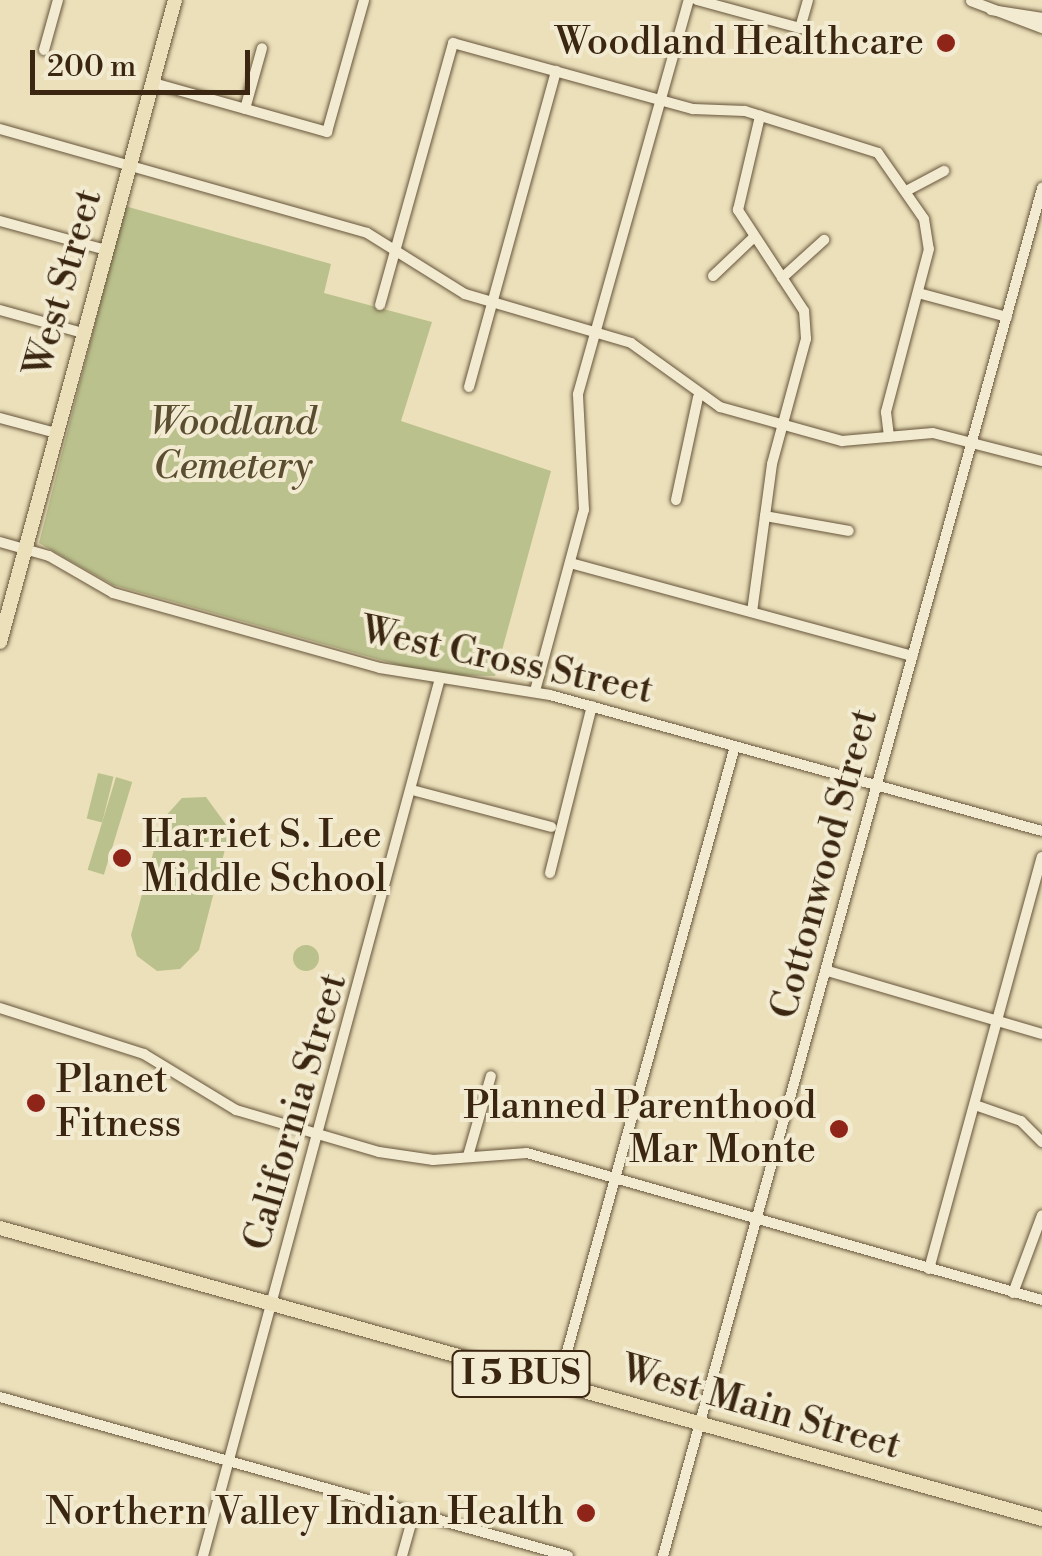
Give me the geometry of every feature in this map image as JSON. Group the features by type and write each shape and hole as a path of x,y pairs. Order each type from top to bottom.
{"main road":[{"name":"West Street","path":"0,642 176,0"},
{"name":"West Main Street","path":"0,1228 1042,1519"}],"street":[{"path":"44,50 58,0"},
{"path":"153,83 327,132 364,0"},
{"path":"535,691 585,504 576,406 689,0"},
{"path":"697,0 800,28 808,0"},
{"path":"971,1 1042,28"},
{"path":"991,10 1042,18"},
{"path":"380,306 452,43 661,100 760,116 864,145 908,190 928,236 918,293 886,412 889,437"},
{"path":"245,109 262,48"},
{"path":"469,387 556,71"},
{"path":"752,612 782,426 806,339 804,310 754,238 738,197 760,116"},
{"path":"0,129 348,226 492,303 631,343 698,397 782,426 842,441 889,437 972,442 1042,462"},
{"path":"908,190 944,170"},
{"name":"Cottonwood Street","path":"664,1556 1042,190"},
{"path":"0,221 106,250"},
{"path":"713,276 754,238"},
{"path":"782,278 824,240"},
{"path":"918,293 1007,317"},
{"path":"0,310 84,333"},
{"path":"676,500 698,397"},
{"path":"0,418 56,433"},
{"path":"765,516 850,531"},
{"name":"West Cross Street","path":"0,542 25,549 113,593 438,682 535,691 1042,831"},
{"path":"570,562 913,656"},
{"name":"California Street","path":"203,1556 416,791 438,682"},
{"path":"550,873 592,706"},
{"path":"558,1384 735,746"},
{"path":"416,791 550,827"},
{"path":"929,1269 1042,858"},
{"path":"828,971 1042,1034"},
{"path":"0,1008 144,1054 226,1106 403,1158 527,1154 616,1176 757,1222 1042,1300"},
{"path":"468,1156 491,1076"},
{"path":"975,1105 1021,1121 1042,1142"},
{"path":"1013,1292 1042,1215"},
{"path":"0,1397 568,1556"},
{"path":"402,1556 414,1513"}],"green space":[{"name":"Woodland Cemetery","path":"125,206 331,264 324,293 432,322 401,421 551,471 495,676 434,675 113,585 39,543"},
{"path":"98,773 114,777 102,822 87,819"},
{"path":"116,777 132,782 104,875 88,870"},
{"path":"206,797 230,830 199,950 180,969 157,971 137,956 131,935 162,820 182,798"},
{"path":"306,945 315,949 319,958 315,967 306,971 297,967 293,958 297,949"}],"place":[{"name":"Woodland Healthcare","path":"946,43"},
{"name":"Harriet S. Lee Middle School","path":"122,858"},
{"name":"Planet Fitness","path":"36,1103"},
{"name":"Planned Parenthood Mar Monte","path":"839,1129"},
{"name":"Northern Valley Indian Health","path":"586,1513"}]}
